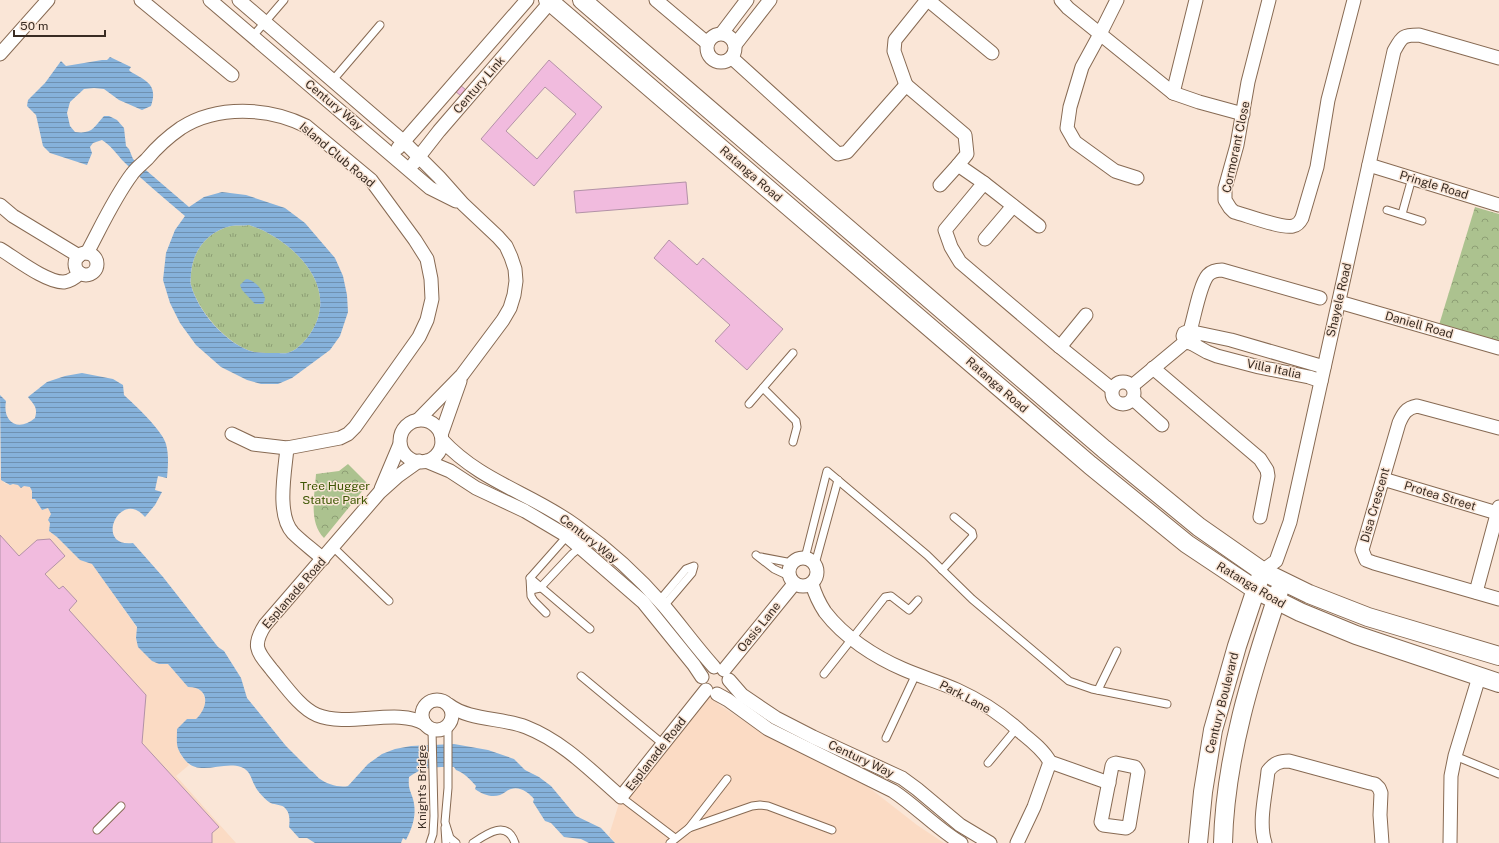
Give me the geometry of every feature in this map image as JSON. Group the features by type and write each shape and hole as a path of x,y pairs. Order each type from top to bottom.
{"main road":[{"name":"Ratanga Road","path":"582,0 1104,449 1199,527 1269,566 1283,582 1339,607 1498,656"},
{"name":"Ratanga Road","path":"550,1 1090,465 1187,544 1256,590 1276,601 1356,635 1498,683"},
{"name":"Century Boulevard","path":"1198,843 1203,792 1213,730 1236,646 1256,590 1269,566"},
{"name":"Century Boulevard","path":"1223,843 1229,773 1237,733 1253,673 1283,582"},
{"path":"1404,628 1440,646 1476,660 1480,666 1479,677"}],"street":[{"path":"0,54 48,0"},
{"path":"141,0 232,75"},
{"name":"Century Way","path":"210,0 430,188 463,204"},
{"name":"Century Way","path":"239,0 404,142 420,157 463,204 506,246 515,268 516,280 510,308 503,320 462,375 418,420"},
{"name":"Century Link","path":"392,156 527,0"},
{"path":"656,0 707,43"},
{"path":"736,45 733,39 728,35 722,33 716,34 707,43 707,51 710,58 717,62 725,62 732,58 736,45 770,0"},
{"path":"940,185 967,154 964,135 906,85 894,51 893,46 895,40 928,0 992,53"},
{"path":"1061,0 1068,8 1173,93 1243,114"},
{"path":"1117,0 1079,73 1070,107 1067,128 1075,142 1115,171 1137,178"},
{"path":"1173,93 1196,0"},
{"name":"Cormorant Close","path":"1269,0 1248,82 1237,145 1225,188 1225,200 1234,212 1285,226 1294,226 1299,223 1302,218 1317,167 1328,100 1354,0"},
{"name":"Century Link","path":"409,169 439,131 550,1"},
{"path":"722,33 744,3"},
{"name":"Shayele Road","path":"1269,566 1290,522 1394,51 1401,38 1409,35 1419,35 1499,58"},
{"path":"732,58 838,154 847,152 906,85"},
{"name":"Island Club Road","path":"83,255 132,174 161,144 182,128 206,117 231,111 257,112 295,120 306,126 371,180 415,240 426,259 431,279 432,299 427,320 419,337 355,427 348,434 340,438 287,448 253,444 232,434"},
{"path":"958,165 984,183 1038,226"},
{"name":"Pringle Road","path":"1369,165 1499,205"},
{"path":"984,183 945,230 951,248 960,262 1112,389"},
{"path":"0,205 13,216 83,255 94,257 96,260 96,268 91,274 83,275 76,267 75,263 83,255"},
{"path":"985,239 1013,206"},
{"path":"0,249 46,277 58,282 75,279 80,273"},
{"path":"1162,425 1133,392 1125,381 1116,384 1112,389 1112,396 1117,403 1126,404 1133,392 1153,368 1190,337 1203,284 1207,275 1216,270 1222,270 1320,298"},
{"name":"Daniell Road","path":"1339,302 1499,348"},
{"path":"1060,347 1086,315"},
{"name":"Villa Italia","path":"1190,337 1231,340 1324,367"},
{"name":"Villa Italia","path":"1190,337 1207,352 1227,359 1321,381"},
{"path":"1247,364 1252,347"},
{"path":"1153,368 1260,459 1268,476 1260,517"},
{"name":"Century Way","path":"462,375 441,438 456,455 479,472 553,511 592,538 630,571 662,604 699,651 722,672 742,695 776,718 813,737 902,778 960,825 990,843"},
{"name":"Disa Crescent","path":"1499,428 1417,406 1411,407 1403,414 1399,423 1362,546 1363,555 1366,560 1499,599"},
{"path":"418,420 431,422 437,428 441,438 438,452 432,458 423,461 413,460 406,456 400,444 400,436 404,428 418,420"},
{"name":"Esplanade Road","path":"379,492 400,444"},
{"path":"287,448 283,503 285,516 292,528 328,553"},
{"name":"Century Way","path":"423,461 450,471 476,488 525,511 567,536 643,602 694,665 702,677 702,686 728,700 768,729 893,791 961,843"},
{"name":"Esplanade Road","path":"423,461 398,476 379,492 265,625 258,636 257,650 304,707 316,715 332,719 410,717 430,731"},
{"name":"Protea Street","path":"1383,479 1498,510"},
{"path":"1476,592 1498,510"},
{"path":"800,558 810,561 818,573 815,581 812,584 803,587 792,580 789,572 792,563 800,558"},
{"name":"Oasis Lane","path":"722,672 792,580"},
{"name":"Park Lane","path":"812,584 817,599 826,613 853,639 883,659 966,694 1017,728 1040,749 1050,762"},
{"path":"702,677 705,671 722,672"},
{"name":"Esplanade Road","path":"449,705 460,712 525,726 555,741 571,753 621,798 663,744 711,692 725,690 722,672"},
{"path":"1450,843 1451,776 1455,756 1479,677"},
{"path":"410,717 428,703 436,700 445,702 449,705 453,714 449,725 440,730 430,731 422,715 425,706"},
{"name":"Esplanade Road","path":"449,725 466,717 478,716"},
{"path":"1265,843 1262,822 1268,770 1278,762 1289,761 1375,784 1381,793 1380,815 1382,843"},
{"path":"1017,843 1034,807 1050,762 1109,783"},
{"path":"1115,763 1137,768 1138,772 1130,826 1127,828 1103,825 1101,823 1109,783 1112,766 1115,763"}],"lane":[{"path":"252,36 284,0"},
{"path":"333,80 380,25"},
{"path":"1402,214 1412,178"},
{"path":"1387,210 1422,221"},
{"path":"750,404 793,353"},
{"path":"763,388 796,420 797,427 793,442"},
{"path":"810,561 827,471 927,555 972,599 1069,681 1098,690 1167,704"},
{"path":"810,561 838,480"},
{"path":"942,570 973,536 972,532 954,517"},
{"path":"546,613 531,596 530,578 576,526"},
{"path":"531,590 540,588 592,538"},
{"path":"328,553 389,601"},
{"path":"792,563 759,556 792,580"},
{"path":"694,566 690,575 662,604 687,568 694,566"},
{"path":"530,578 590,629"},
{"path":"824,674 887,596 891,596 908,610 910,610 918,600"},
{"path":"1098,690 1117,651"},
{"path":"886,738 916,674"},
{"path":"581,676 663,744"},
{"name":"Knight's Bridge","path":"446,843 444,831 447,741 449,725"},
{"path":"988,763 1017,728"},
{"name":"Knight's Bridge","path":"430,731 434,775 433,834 430,843"},
{"path":"1455,756 1499,774"},
{"path":"621,798 672,841 689,828 728,779"},
{"path":"689,828 752,806 760,805 768,806 832,830"},
{"path":"97,830 121,806"},
{"name":"Knight's Bridge","path":"445,822 450,838 456,843"},
{"path":"473,843 488,833 499,830 513,837 515,843"}],"shaded area":[{"path":"0,472 4,483 30,487 32,491 32,499 35,499 42,510 48,508 50,511 49,531 80,560 92,563 137,628 136,638 138,647 152,661 168,664 188,687 195,687 202,692 206,701 205,708 196,719 180,754 189,765 176,776 236,843 0,843"},
{"path":"706,690 718,704 767,736 858,779 917,825 944,843 615,843 609,835 621,797"}],"green space":[{"path":"1475,207 1499,214 1499,343 1439,325"},
{"path":"249,225 280,240 293,251 304,262 313,275 318,289 320,304 318,319 306,339 299,347 289,353 254,352 234,342 224,335 207,316 191,285 192,265 198,249 203,243 215,232 231,226"},
{"name":"Tree Hugger Statue Park","path":"348,464 368,484 324,538 319,531 314,516 316,474 339,471"}],"water":[{"path":"110,57 131,67 129,70 131,72 150,84 153,93 151,106 142,110 119,100 104,89 84,89 70,102 67,113 70,126 75,132 89,131 95,127 104,116 109,116 117,120 124,128 126,146 129,149 133,159 189,207 204,197 222,192 246,195 285,208 305,223 335,258 343,276 347,295 348,312 340,336 330,350 292,378 278,384 261,384 247,380 221,367 196,345 180,323 170,303 163,280 166,253 175,230 185,216 137,175 102,140 93,143 90,147 92,153 87,165 50,153 43,146 36,115 27,106 28,100 45,83 61,61 66,66 107,60","holes":["249,225 280,240 293,251 304,262 313,275 318,289 320,304 318,319 306,339 299,347 289,353 254,352 234,342 224,335 207,316 200,306 191,285 192,265 198,249 203,243 215,232 231,226"]},
{"path":"246,279 252,281 261,290 265,297 263,304 255,304 242,290 240,285"},
{"path":"82,373 113,379 123,385 124,395 160,432 167,448 167,478 158,476 155,490 162,492 155,505 145,517 136,510 127,509 120,513 115,521 113,529 114,537 121,542 133,543 163,577 218,647 224,651 241,678 247,698 286,746 319,778 333,785 348,786 368,764 382,754 395,749 411,746 454,744 488,750 514,759 525,770 539,777 551,786 576,816 601,828 615,843 589,843 581,839 564,837 551,823 545,821 533,802 534,799 530,794 518,788 514,788 500,795 487,795 475,789 476,786 454,767 436,767 414,773 409,777 409,786 415,810 412,825 406,840 403,838 401,843 315,843 307,838 299,838 289,827 289,816 286,809 282,806 267,801 263,797 256,788 249,772 241,767 234,766 197,767 191,765 185,760 177,745 177,729 187,719 196,719 200,714 205,704 204,694 200,690 188,687 168,664 159,664 152,661 138,647 136,638 137,627 92,564 80,560 49,531 50,523 48,520 51,514 48,508 42,510 35,499 32,499 32,491 30,487 24,486 21,488 18,485 10,485 1,480 0,395 6,401 5,409 9,420 18,425 23,424 35,418 36,414 35,406 28,397 47,382 65,376"}],"building":[{"path":"549,60 602,107 534,186 481,139","holes":["545,87 576,114 537,159 506,131"]},
{"path":"460,85 466,90 461,96 455,91"},
{"path":"686,182 688,204 576,213 574,191"},
{"path":"669,240 697,265 703,258 783,329 747,370 715,341 730,325 654,258"},
{"path":"0,535 19,556 37,540 50,539 65,556 45,574 59,589 63,586 77,601 69,610 146,695 142,743 219,827 212,833 212,843 0,843"}]}
